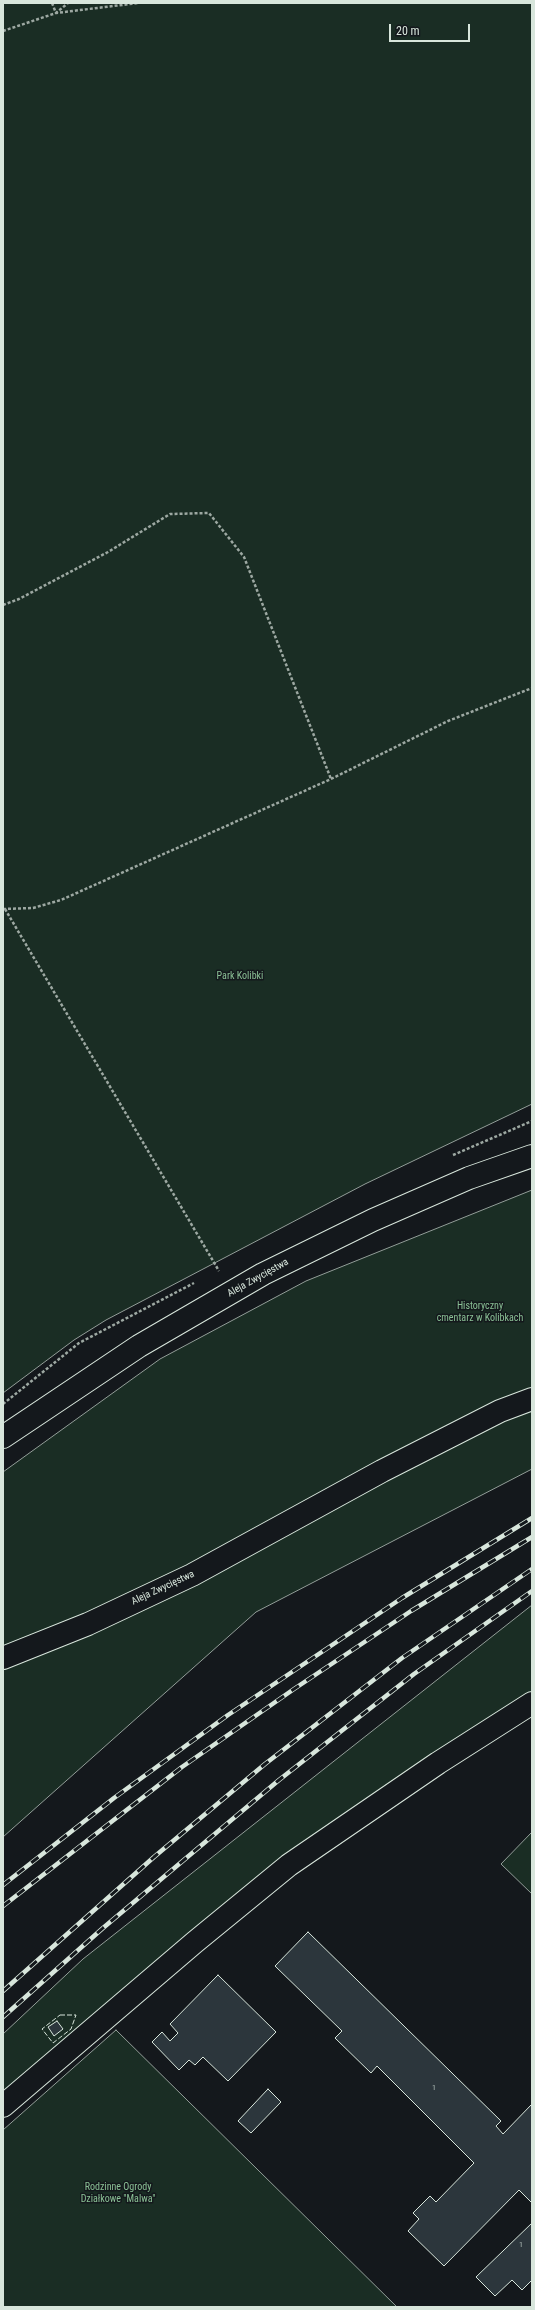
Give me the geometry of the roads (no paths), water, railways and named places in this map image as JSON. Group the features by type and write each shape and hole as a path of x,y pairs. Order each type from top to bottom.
{"main road":[{"name":"Aleja Zwycięstwa","path":"3,1437 139,1346 263,1274 373,1220 462,1181 532,1156"},
{"name":"Aleja Zwycięstwa","path":"3,1658 88,1624 192,1575 382,1471 500,1411 532,1399"},
{"path":"3,2106 172,1962 289,1865 438,1763 532,1703"}],"railway":[{"path":"3,1885 114,1798 228,1715 402,1598 532,1518"},
{"path":"3,1906 182,1767 294,1689 411,1611 532,1537"},
{"path":"3,1991 154,1857 265,1764 402,1658 532,1569"},
{"path":"3,2017 103,1928 279,1780 414,1674 532,1591"}],"park label":[{"name":"Park Kolibki","path":"240,976"},
{"name":"Historyczny cmentarz w Kolibkach","path":"480,1312"},
{"name":"Rodzinne Ogrody Działkowe \"Malwa\"","path":"118,2192"}]}
